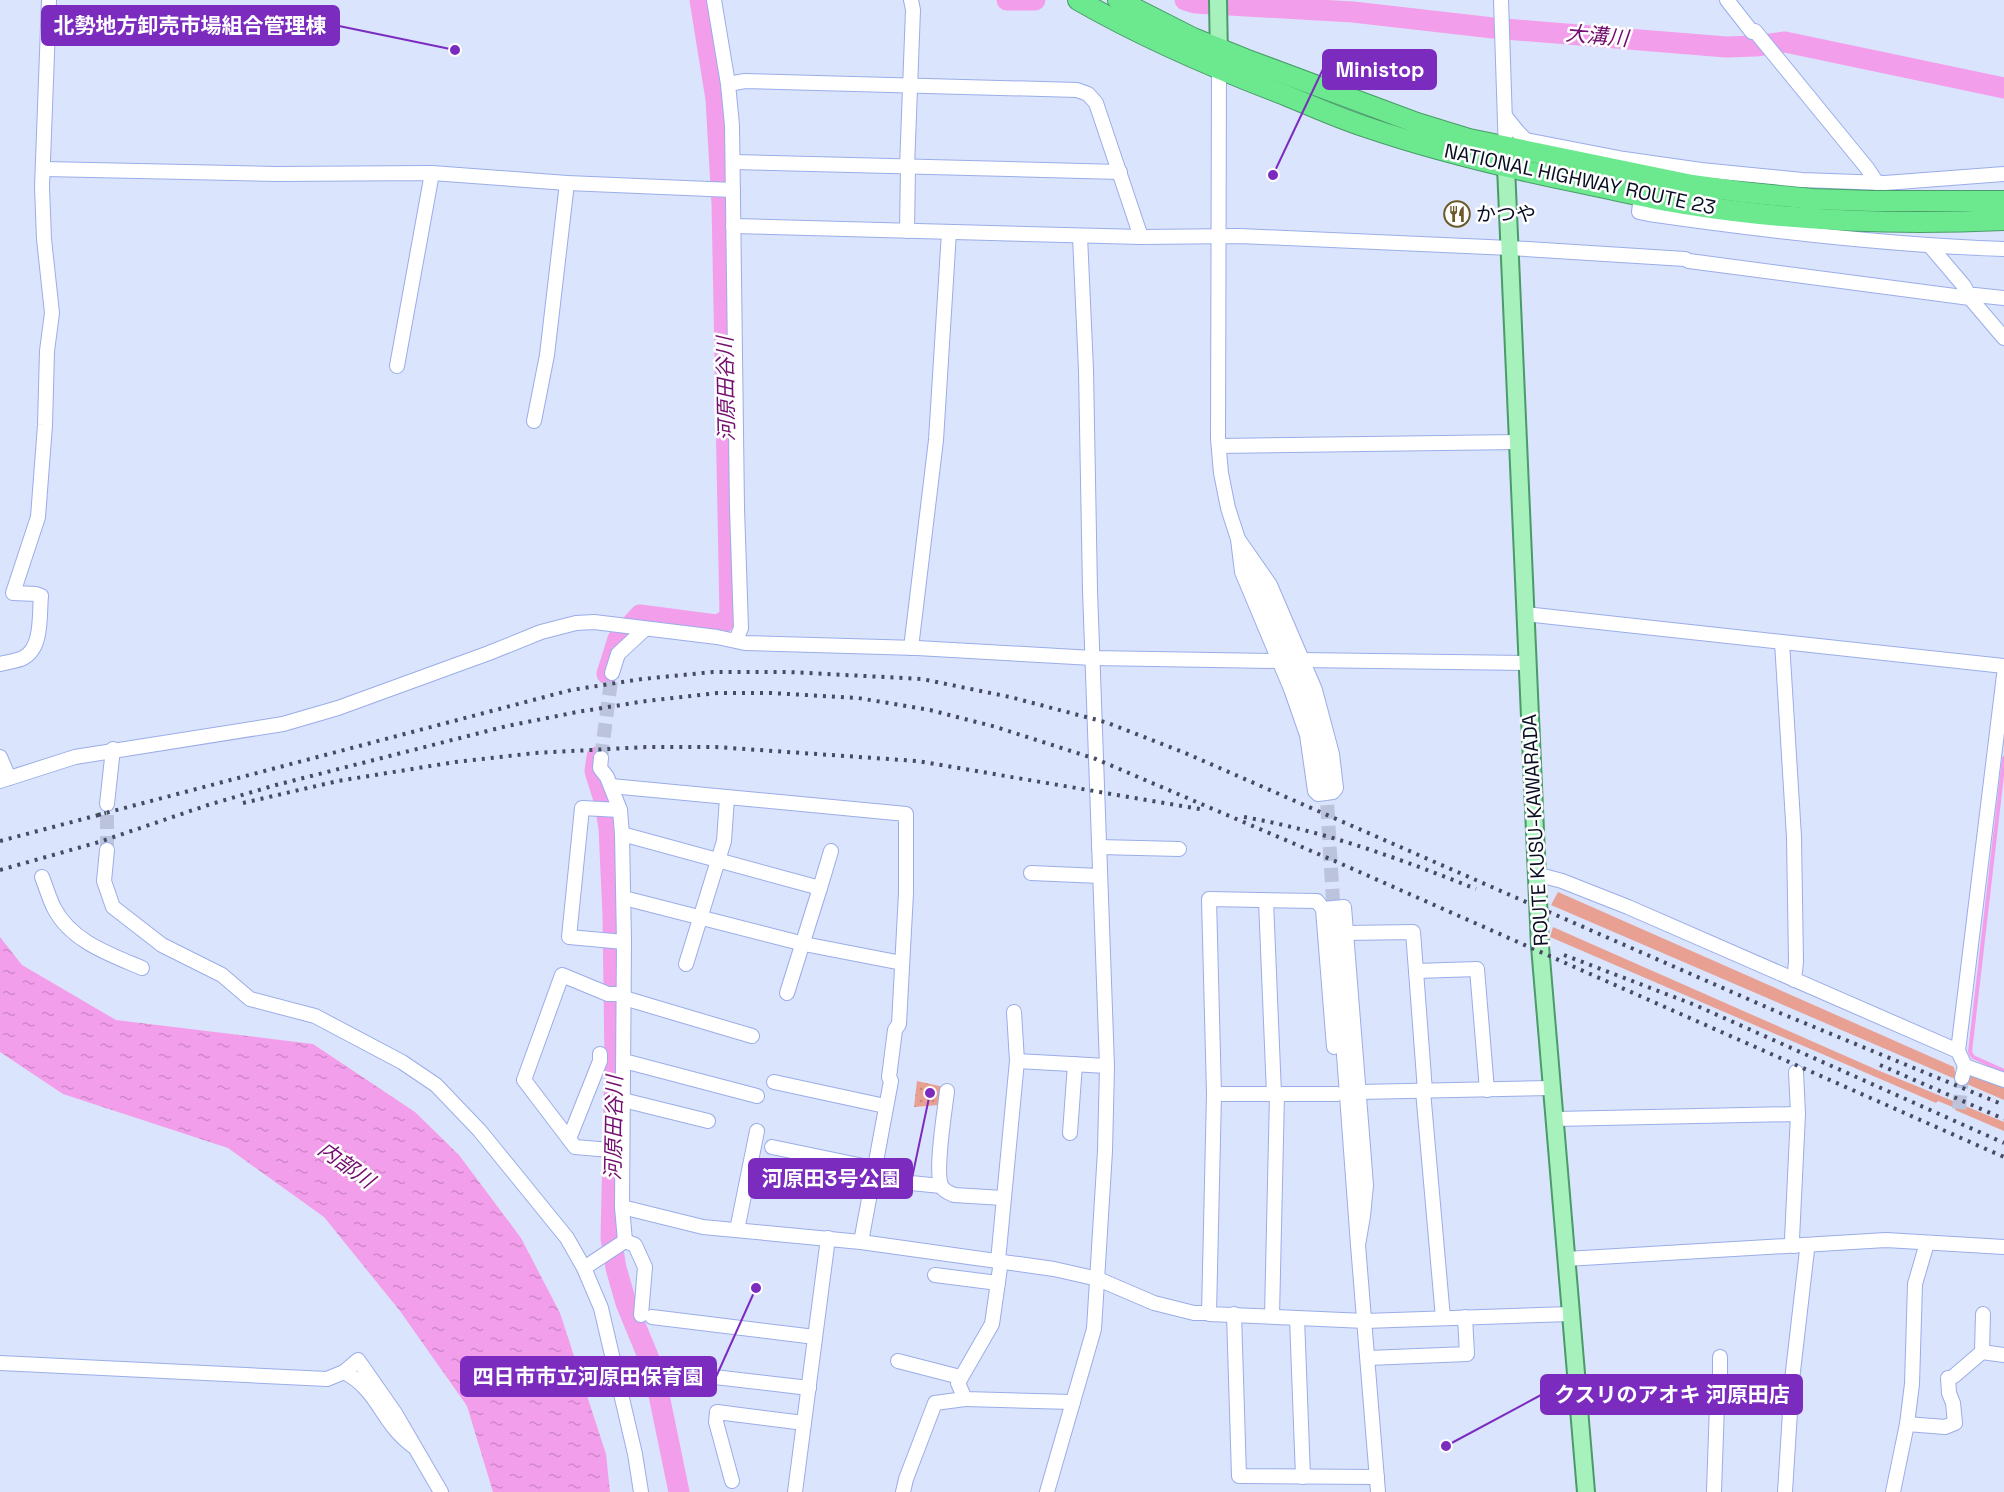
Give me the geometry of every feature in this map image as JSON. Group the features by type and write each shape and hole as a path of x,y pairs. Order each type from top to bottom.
{"highway":[{"name":"NATIONAL HIGHWAY ROUTE 23","path":"1078,0 1126,27 1219,69 1364,126 1411,142 1506,167 1685,204 1822,219 1905,222 2004,220"},
{"name":"NATIONAL HIGHWAY ROUTE 23","path":"1118,0 1218,48 1417,123 1506,148 1692,185 1743,192 1813,199 1953,203 2004,201"}],"main road":[{"path":"1218,0 1219,69"},
{"name":"ROUTE KUSU-KAWARADA","path":"1506,167 1536,874 1586,1492"}],"street":[{"path":"0,664 23,658 33,650 38,636 41,596 13,593 38,517 47,351 52,313 44,239 49,0"},
{"path":"714,0 728,84 732,125 733,162 724,189 733,226 741,628 736,640"},
{"path":"907,231 913,10 911,0"},
{"path":"1501,0 1506,167"},
{"path":"1727,0 1877,183"},
{"path":"1219,69 1219,446 1228,508 1315,718 1325,782"},
{"path":"728,84 745,81 910,85 1077,90 1088,94 1096,103 1141,237"},
{"path":"1505,116 1526,140 1623,159 1701,170 1802,180 1877,183 2004,174"},
{"path":"733,162 1120,172"},
{"path":"44,169 276,174 432,173 567,183 724,189"},
{"path":"398,366 432,173"},
{"path":"534,421 547,355 567,183"},
{"path":"1641,195 1639,212 1649,214 1734,226 1930,246 2004,249"},
{"path":"733,226 1080,236 1219,236 1510,248 1685,259 1970,298 1975,295 2004,298"},
{"path":"911,648 936,440 949,232"},
{"path":"1047,1492 1094,1329 1105,1151 1107,1066 1080,236"},
{"path":"1930,246 2004,338"},
{"path":"1219,446 1519,442"},
{"path":"1239,539 1270,585 1315,690 1328,735 1336,788 1333,792 1318,794 1315,791 1307,735 1291,689 1242,572 1239,539"},
{"path":"1525,614 2004,666"},
{"path":"0,757 4,779 75,757 113,749 284,724 338,708 541,632 576,623 594,622 745,643 911,648 1093,658 1278,661"},
{"path":"612,674 618,654 635,627"},
{"path":"1782,642 1794,837 1796,962 1794,980"},
{"path":"1301,660 1527,663"},
{"path":"2004,675 1958,1051 1963,1072 2004,1080"},
{"path":"107,804 113,749"},
{"path":"601,758 600,768 610,786 611,810 622,834 624,898 617,941 618,995 624,1061 619,1151 622,1207 615,1248"},
{"path":"610,786 906,814 906,892 898,1024 895,1030 889,1077 891,1081 861,1242"},
{"path":"686,964 724,841 727,798"},
{"path":"611,810 582,808 569,937 617,941"},
{"path":"622,834 820,888"},
{"path":"1099,847 1179,849"},
{"path":"106,850 104,881 113,907 162,945 222,975 250,999 315,1017 402,1062 436,1086 480,1131 567,1238 584,1268 600,1308 635,1454 641,1492"},
{"path":"788,993 831,850"},
{"path":"1030,873 1100,876"},
{"path":"1536,874 1562,881 1628,907 1958,1051"},
{"path":"42,877 54,908 67,926 88,943 142,968"},
{"path":"624,898 804,944 902,963"},
{"path":"1209,1313 1214,1094 1209,899 1317,901 1323,909 1344,1189 1358,1245"},
{"path":"1266,901 1275,1094 1272,1316"},
{"path":"1323,909 1344,907 1366,1185 1358,1245"},
{"path":"1334,919 1378,1492"},
{"path":"1346,933 1413,932 1443,1318"},
{"path":"1416,971 1477,969 1487,1090"},
{"path":"619,1151 575,1147 524,1080 562,975 618,995 752,1036"},
{"path":"965,1399 958,1383 992,1324 998,1283 1003,1198 1017,1061 1014,1012"},
{"path":"569,1139 600,1061 600,1054"},
{"path":"624,1061 757,1096"},
{"path":"1017,1061 1107,1066"},
{"path":"1070,1133 1075,1064"},
{"path":"1785,1492 1791,1388 1807,1250 1792,1239 1798,1114 1796,1072"},
{"path":"774,1082 885,1106"},
{"path":"1359,1092 1552,1088"},
{"path":"941,1186 939,1163 947,1092"},
{"path":"1214,1094 1337,1094"},
{"path":"623,1100 708,1121"},
{"path":"1555,1119 1798,1114"},
{"path":"737,1230 757,1131"},
{"path":"772,1147 872,1174 941,1186 954,1195 1003,1198"},
{"path":"622,1207 703,1227 861,1242 999,1261 1098,1279 1154,1303 1194,1313 1365,1321 1570,1314"},
{"path":"795,1492 828,1238"},
{"path":"1566,1259 1886,1240 2004,1247"},
{"path":"1893,1492 1907,1424 1912,1384 1916,1284 1927,1243"},
{"path":"584,1268 615,1248 635,1245 645,1267 647,1316 816,1337"},
{"path":"935,1275 998,1283"},
{"path":"1234,1314 1239,1476 1377,1477"},
{"path":"1982,1352 1983,1314"},
{"path":"1368,1358 1467,1354 1465,1317"},
{"path":"1297,1318 1303,1477"},
{"path":"1907,1424 1945,1427 1955,1423 1953,1403 1949,1393 1951,1377 1982,1352 2004,1354"},
{"path":"1714,1492 1720,1358"},
{"path":"898,1361 960,1377"},
{"path":"0,1363 327,1379 344,1372 358,1379 370,1390 382,1412 401,1437 413,1446 441,1492"},
{"path":"680,1373 809,1388"},
{"path":"1749,1390 1791,1388"},
{"path":"903,1492 935,1403 965,1399 1073,1402"},
{"path":"732,1481 716,1422 717,1412 804,1423"},
{"path":"1317,1477 1318,1492"}],"shaded area":[{"path":"1558,892 1954,1067 1955,1072 1962,1075 1967,1073 2004,1087 2004,1100 1551,905"},
{"path":"1553,927 1875,1069 2004,1122 2004,1131 1955,1110 1955,1108 1938,1101 1936,1103 1550,937"},
{"path":"917,1081 944,1087 939,1105 914,1107"}],"water":[{"name":"内部川","path":"0,937 22,965 116,1020 313,1044 415,1112 459,1155 521,1238 560,1313 606,1454 610,1492 493,1492 467,1406 400,1311 324,1217 228,1148 63,1094 0,1052"}],"waterway":[{"name":"河原田谷川","path":"607,674 618,639 640,615 716,625 724,622 730,616 722,204 716,99 700,0"},
{"name":"大溝川","path":"1007,0 1035,0"},
{"name":"大溝川","path":"1185,0 1195,3 1353,12 1493,28 1726,47 1785,42 2004,88"},
{"name":"河原田谷川","path":"597,757 595,771 605,803 609,828 613,915 615,1061 611,1238 616,1268 626,1303 654,1371 679,1492"},
{"path":"2004,758 1970,1052 1973,1057 2004,1071"}],"tunnel":[{"path":"601,758 612,673"},
{"path":"1326,784 1334,919"},
{"path":"107,804 107,850"},
{"path":"1959,1109 1962,1078"}],"railway":[{"path":"98,815 571,690 642,679 713,672 789,672 922,679 1010,697 1105,722 1183,752 1780,1013 2004,1105"},
{"path":"0,870 99,842 208,805 276,785 507,726 646,701 717,693 771,693 858,698 930,710 996,727 1096,759 1337,862 2004,1157"},
{"path":"243,803 338,781 455,762 535,753 646,747 716,747 917,761 1200,809"},
{"path":"0,841 106,813"},
{"path":"1244,817 1333,838 1476,889"},
{"path":"1564,955 1695,1005 2004,1143"},
{"path":"1880,1065 2004,1119"}],"place":[{"name":"北勢地方卸売市場組合管理棟","path":"455,50"},
{"name":"Ministop","path":"1273,175"},
{"name":"かつや","path":"1457,214"},
{"name":"河原田3号公園","path":"930,1093"},
{"name":"四日市市立河原田保育園","path":"756,1288"},
{"name":"クスリのアオキ 河原田店","path":"1446,1446"}]}
